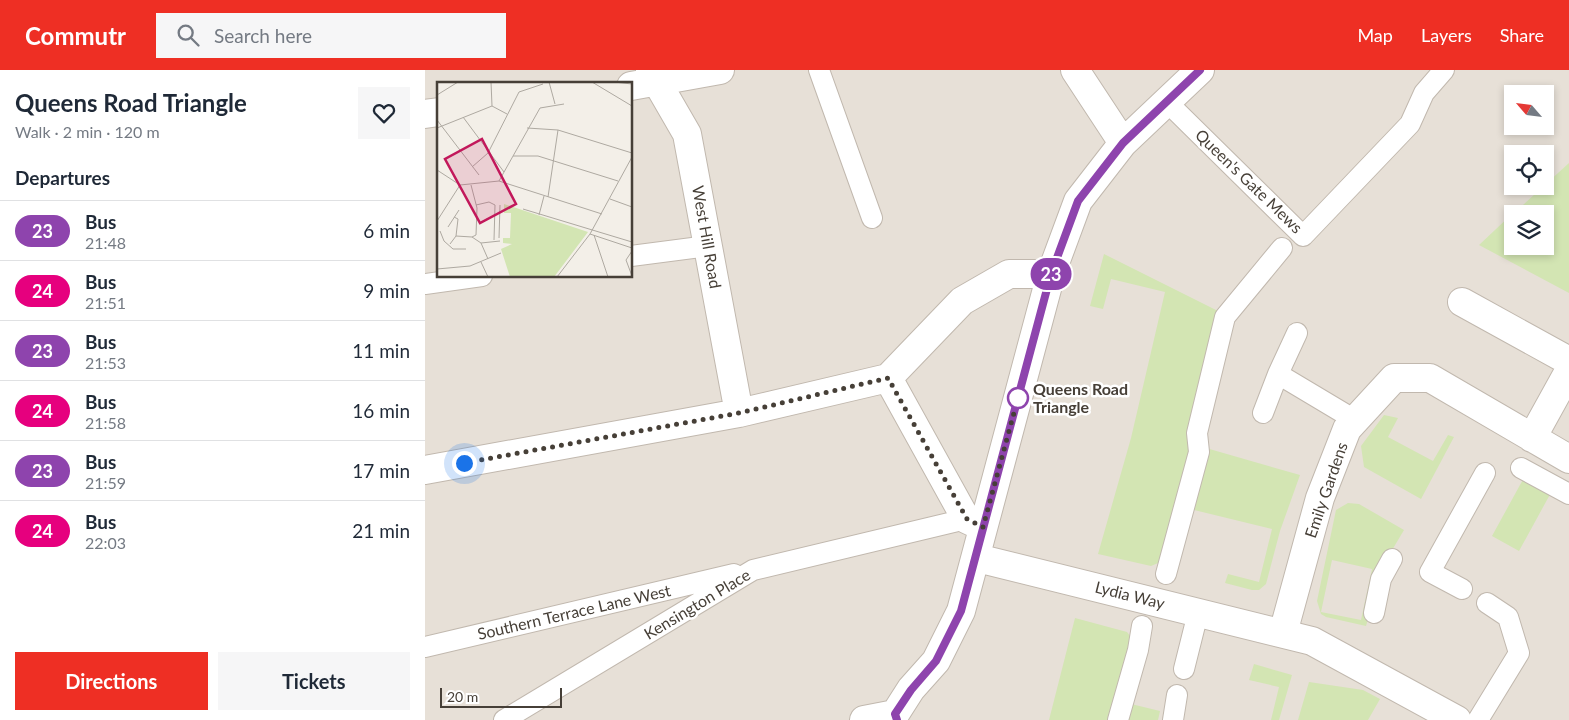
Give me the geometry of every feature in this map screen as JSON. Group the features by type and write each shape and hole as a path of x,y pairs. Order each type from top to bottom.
{"street":[{"path":"633,85 654,76 720,70"},
{"path":"1075,70 1123,143"},
{"path":"864,720 896,717 911,690 936,661 949,639 961,611 977,558 975,523 1051,274 1078,201 1123,143 1200,70"},
{"name":"West Hill Road","path":"654,76 687,134 739,413"},
{"path":"425,470 739,413 888,378 962,301 1009,274 1051,274"},
{"path":"1462,302 1569,361"},
{"path":"1532,438 1569,371"},
{"path":"888,378 975,523"},
{"name":"Emily Gardens","path":"1283,633 1320,498 1347,429 1394,378 1430,378 1569,459"},
{"name":"Lydia Way","path":"977,558 1312,641 1341,654 1457,720"}],"lane":[{"path":"819,70 872,218"},
{"name":"Queen's Gate Mews","path":"1167,102 1303,236 1411,124 1425,93 1444,70"},
{"path":"633,256 708,246"},
{"path":"1166,574 1199,452 1197,433 1225,316 1282,248"},
{"path":"425,284 468,278"},
{"path":"1263,413 1277,374 1297,333"},
{"path":"1277,374 1355,420"},
{"path":"1521,468 1569,494"},
{"path":"1462,589 1430,572 1485,473"},
{"name":"Kensington Place","path":"504,720 753,570 975,523"},
{"path":"1374,613 1381,579 1392,560"},
{"name":"Southern Terrace Lane West","path":"425,647 753,570"},
{"path":"1479,720 1519,653 1508,618 1487,603"},
{"path":"1184,669 1199,612"},
{"path":"1118,720 1138,650 1142,626"},
{"path":"1173,720 1177,694"}],"shaded area":[{"path":"425,70 1569,70 1569,720 425,720"}],"green space":[{"path":"1569,163 1569,293 1479,245 1504,222 1504,255 1554,255 1554,205 1523,205 1534,195 1554,195 1554,177"},
{"path":"1104,254 1222,313 1163,561 1151,566 1098,554 1131,438 1165,292 1111,279 1103,309 1090,306"},
{"path":"1384,415 1398,418 1388,437 1433,461 1448,435 1454,437 1421,499 1364,467 1361,446"},
{"path":"1206,448 1300,475 1280,531 1266,584 1259,590 1225,583 1228,574 1259,582 1272,529 1190,509"},
{"path":"1526,474 1553,489 1519,551 1492,536"},
{"path":"1348,503 1359,504 1404,530 1385,562 1366,626 1326,617 1321,614 1317,601 1336,510","holes":["1332,560 1372,569 1361,620 1321,612"]},
{"path":"1075,618 1127,632 1134,641 1114,720 1049,720"},
{"path":"1254,664 1292,675 1279,720 1271,720 1279,687 1249,680"},
{"path":"1309,682 1363,690 1380,699 1368,720 1298,720"},
{"path":"1127,703 1160,711 1158,720 1121,720"}],"bus line":[{"name":"23","path":"897,720 895,714 911,690 936,661 949,639 961,611 977,558 983,527 1051,274 1078,201 1123,143 1200,70"}],"place":[{"name":"Queens Road Triangle","path":"1018,398"}],"route":[{"path":"464,463 739,413 888,378 967,519 983,527 1018,398"}]}
